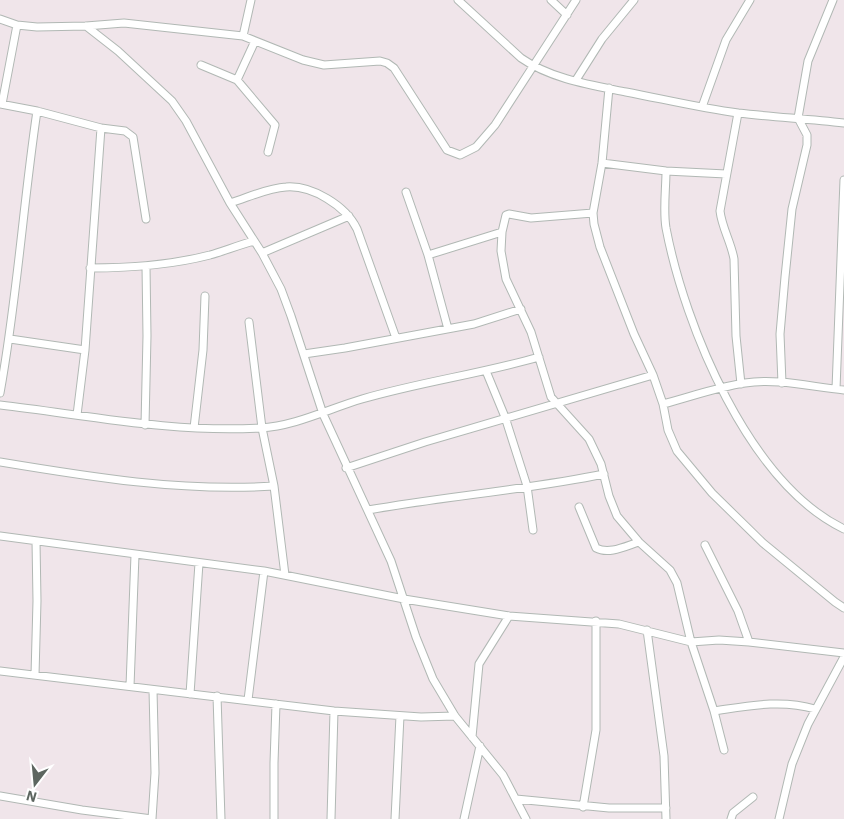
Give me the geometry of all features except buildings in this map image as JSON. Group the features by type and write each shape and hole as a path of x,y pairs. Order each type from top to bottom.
{"street":[{"path":"243,36 251,0"},
{"path":"458,0 511,50 533,66 576,80 738,113 844,123"},
{"path":"551,0 567,15"},
{"path":"0,19 16,25 37,27 124,23 243,36 303,60 324,65 362,61 387,63 394,68 447,150 460,155 476,147 495,125 576,0"},
{"path":"576,80 602,39 634,0"},
{"path":"702,107 726,40 750,0"},
{"path":"782,383 780,334 790,228 792,209 807,145 807,135 798,118 808,60 833,0"},
{"path":"16,25 1,104 37,111 101,128 125,130 133,137 146,219"},
{"path":"86,26 118,51 172,101 186,121 230,203 262,254 280,289 304,354 322,414 391,561 432,679 455,716 502,775 526,819"},
{"path":"238,80 255,41"},
{"path":"201,65 238,80 274,125 268,152"},
{"path":"609,88 602,163 593,213 594,224 600,247 634,334 653,375 663,404 668,430 676,450 712,493 763,543 844,608"},
{"path":"0,393 10,339 27,178 37,111"},
{"path":"738,113 720,211 721,221 734,259 736,336 741,384"},
{"path":"77,415 85,350 101,128"},
{"path":"602,163 666,171 726,174"},
{"path":"666,171 666,226 680,286 720,388 736,418 788,486 821,516 844,529"},
{"path":"836,389 844,180"},
{"path":"230,203 287,187 300,188 334,202 349,216 357,229 396,338"},
{"path":"406,192 428,255 448,329"},
{"path":"593,213 531,218 509,214 505,218 501,251 506,279 531,332 551,397 589,439 601,464 609,496 618,516 639,542 670,570 677,583 690,642 714,711 724,750"},
{"path":"262,254 349,216"},
{"path":"428,255 502,232"},
{"path":"90,268 146,266 210,255 254,241"},
{"path":"146,266 146,425"},
{"path":"194,428 203,350 205,296"},
{"path":"304,354 474,324 521,309"},
{"path":"249,322 262,428 274,486 285,575"},
{"path":"10,339 85,350"},
{"path":"0,405 146,425 194,428 262,428 303,420 361,400 539,357"},
{"path":"486,371 505,417 527,486 533,530"},
{"path":"346,468 505,417 653,375"},
{"path":"663,404 741,384 782,383 844,390"},
{"path":"0,462 46,470 179,486 229,488 274,486"},
{"path":"368,510 527,486 556,484 604,474"},
{"path":"579,508 596,548 602,551 611,551 639,542"},
{"path":"0,536 285,575 404,600 509,616 596,621 647,630 690,642 719,640 749,642 844,653"},
{"path":"36,541 36,675"},
{"path":"705,546 738,611 749,642"},
{"path":"130,686 135,555"},
{"path":"190,694 199,563"},
{"path":"248,700 264,572"},
{"path":"472,737 479,664 509,616"},
{"path":"584,807 596,730 596,621"},
{"path":"647,630 664,756 666,819"},
{"path":"779,819 792,764 815,709 844,657"},
{"path":"0,671 217,696 334,712 400,716 455,716"},
{"path":"0,796 82,810 152,819 155,773 153,690"},
{"path":"217,696 221,819"},
{"path":"714,711 763,704 786,703 815,709"},
{"path":"274,819 276,704"},
{"path":"331,819 334,712"},
{"path":"395,819 400,716"},
{"path":"464,819 480,746"},
{"path":"731,819 733,813 753,798"},
{"path":"516,799 584,807 666,808"}]}
